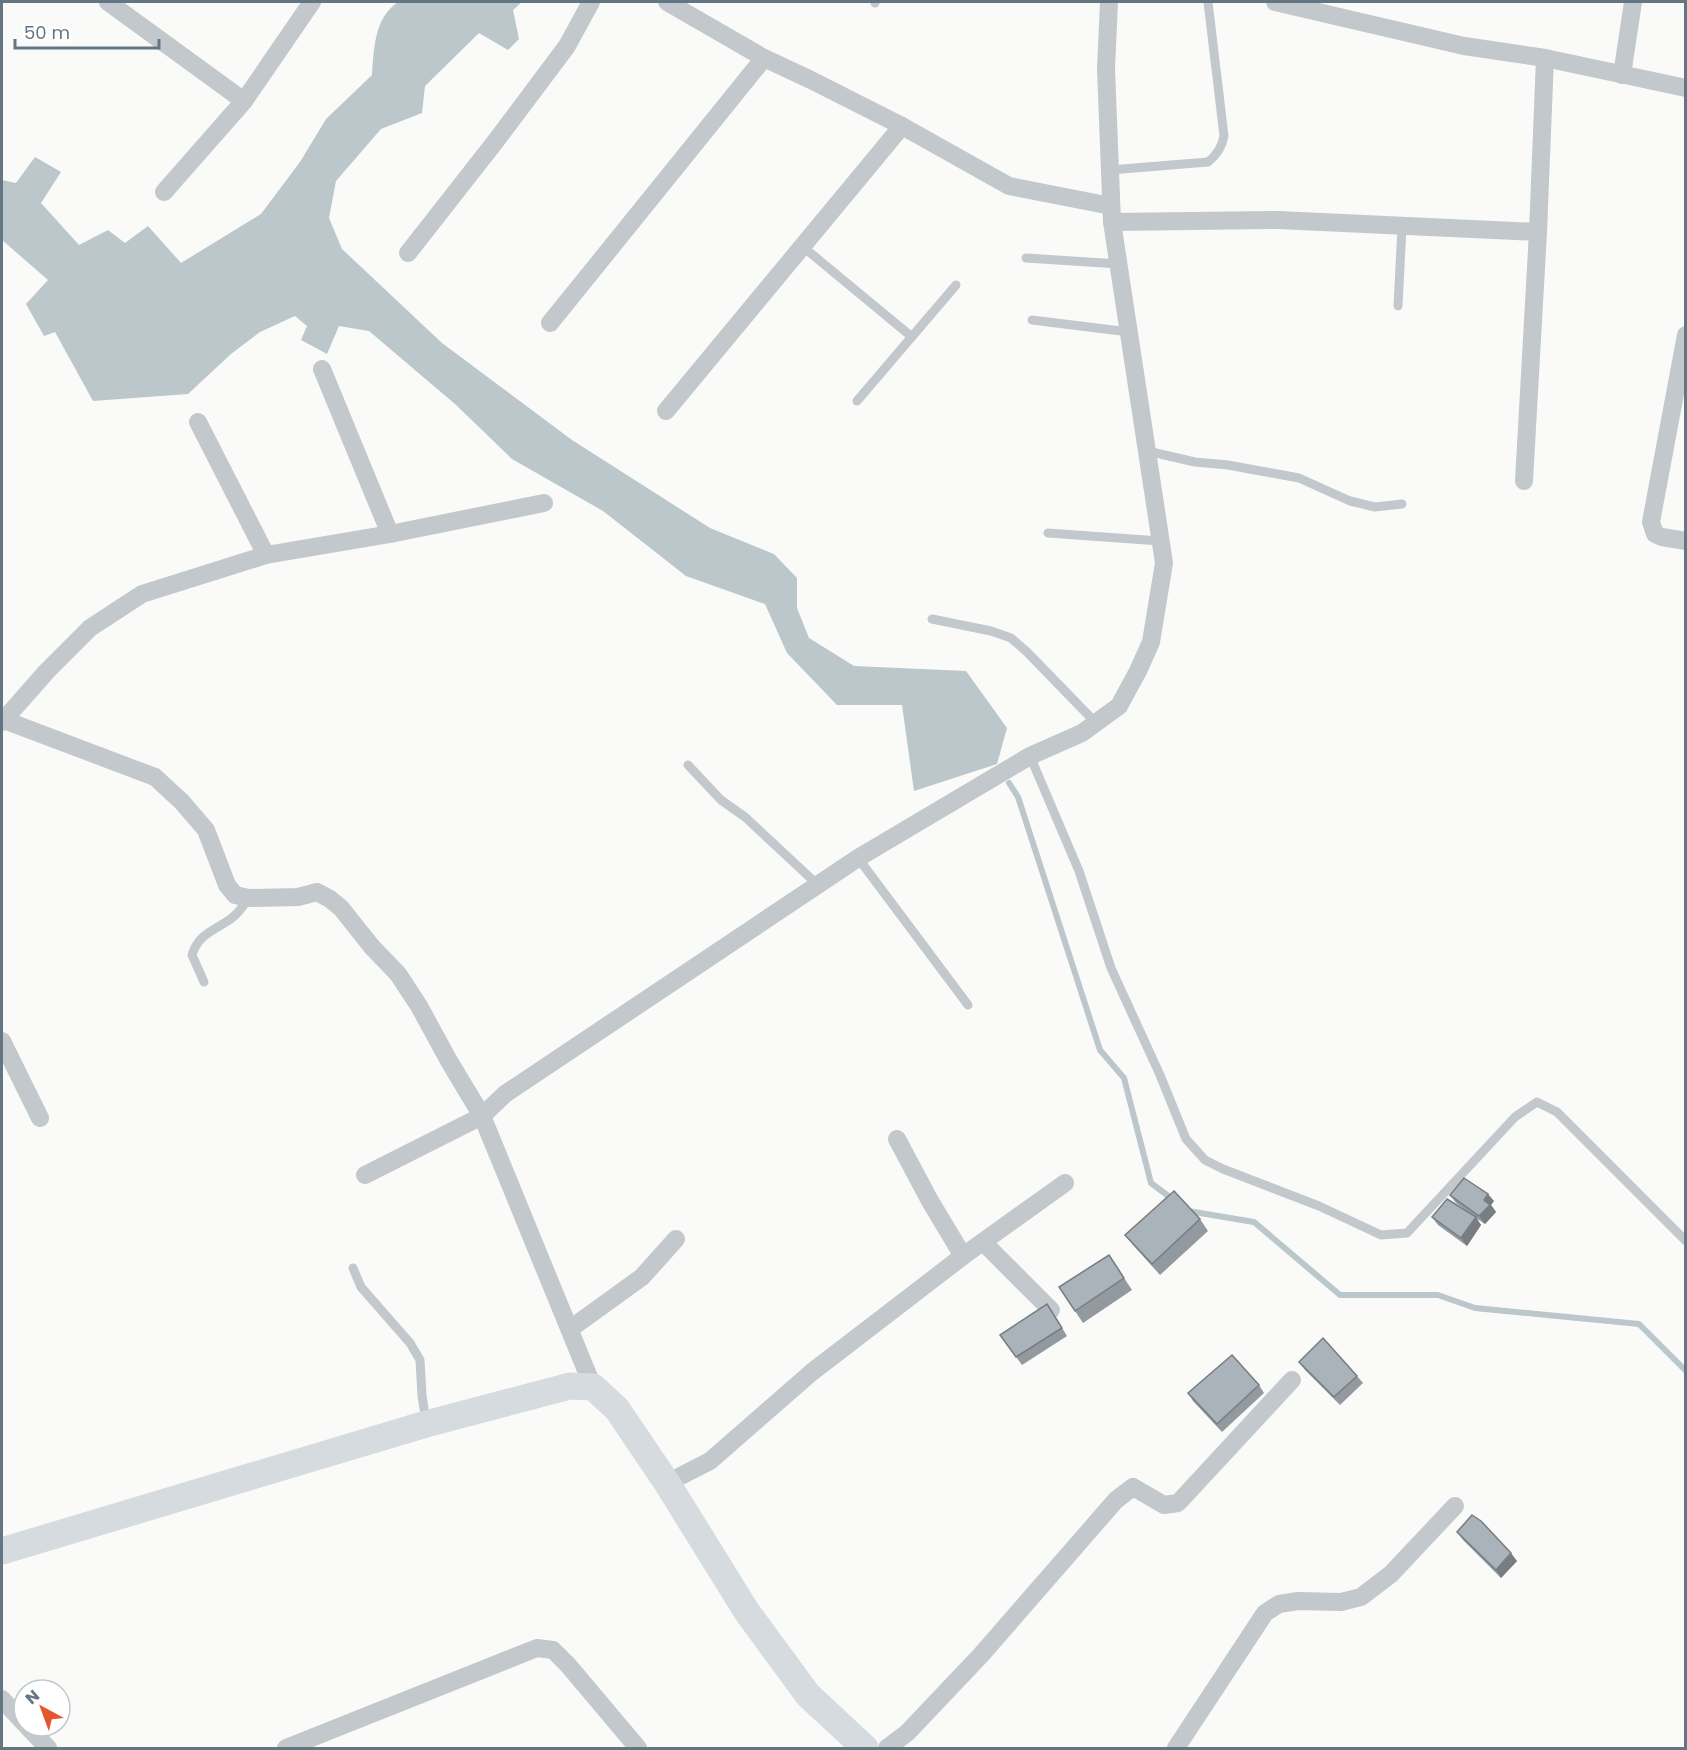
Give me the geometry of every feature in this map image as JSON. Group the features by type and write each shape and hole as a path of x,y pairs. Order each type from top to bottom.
{"street":[{"path":"108,2 244,101"},
{"path":"164,192 244,101 312,2"},
{"path":"408,253 567,46 591,2"},
{"path":"667,2 764,58 902,126 1009,186 1112,214 1538,232"},
{"path":"365,1175 482,1116 505,1094 858,858 1030,756 1082,733 1119,706 1151,642 1164,563 1112,214 1106,69 1109,2"},
{"path":"1275,2 1464,46 1545,58 1686,88"},
{"path":"1622,75 1633,2"},
{"path":"550,322 764,58"},
{"path":"1524,481 1545,58"},
{"path":"666,411 902,126"},
{"path":"1686,335 1651,522 1655,534 1686,541"},
{"path":"322,369 390,534"},
{"path":"198,422 266,555"},
{"path":"544,503 390,534 266,555 142,594 90,628 2,720 155,777 182,802 206,830 227,885 235,895 249,898 298,897 316,892 330,899 398,974 482,1116 593,1387 617,1408 667,1483 747,1612 801,1686 865,1749"},
{"path":"2,1041 40,1118"},
{"path":"897,1139 963,1256"},
{"path":"667,1483 710,1461 812,1372 963,1256 1065,1183"},
{"path":"570,1329 642,1277 676,1239"},
{"path":"983,1242 1051,1310"},
{"path":"887,1749 907,1733 981,1655 1116,1500 1133,1487 1164,1505 1178,1503 1292,1380"},
{"path":"2,1551 426,1424 570,1386 593,1387"},
{"path":"1176,1749 1265,1613 1279,1604 1298,1601 1341,1602 1361,1597 1391,1574 1455,1506"},
{"path":"286,1749 537,1648 553,1650 638,1749"}],"lane":[{"path":"1110,170 1208,162 1216,156 1224,136 1208,2"},
{"path":"1398,306 1402,227"},
{"path":"802,246 912,337"},
{"path":"1026,258 1119,264"},
{"path":"857,401 956,285"},
{"path":"1032,320 1129,332"},
{"path":"1147,451 1195,462 1228,465 1299,478 1350,501 1375,507 1402,504"},
{"path":"1048,533 1160,541"},
{"path":"932,619 991,631 1011,638 1096,723"},
{"path":"1030,756 1079,871 1111,968 1160,1075 1186,1139 1205,1160 1319,1206 1381,1235 1407,1233 1515,1117 1537,1102 1557,1112 1686,1241"},
{"path":"688,765 722,800 818,885"},
{"path":"858,858 968,1005"},
{"path":"204,982 192,955 195,945 216,927 236,915 249,898"},
{"path":"353,1268 361,1287 410,1343 420,1360 426,1424"}],"shaded area":[{"path":"398,2 522,2 513,10 519,39 508,50 479,33 425,86 422,113 381,129 336,181 329,218 342,249 442,343 572,440 710,528 774,554 797,578 797,608 809,638 854,666 966,671 1007,728 997,764 914,791 902,705 837,705 787,653 765,604 686,576 603,511 512,459 455,404 369,331 339,326 327,354 301,340 307,326 295,316 260,332 231,354 188,394 93,401 55,332 44,336 26,304 48,280 2,240 2,180 16,183 35,157 61,172 41,203 79,245 108,230 125,243 148,226 181,263 261,214 300,162 326,119 372,75 380,25 384,16"}],"building":[{"path":"1464,1178 1488,1194 1484,1200 1490,1205 1479,1216 1450,1195"},
{"path":"1174,1191 1200,1219 1152,1264 1125,1235"},
{"path":"1447,1199 1476,1217 1461,1238 1432,1217"},
{"path":"1109,1255 1124,1278 1075,1311 1059,1287"},
{"path":"1047,1304 1062,1328 1016,1357 1000,1335"},
{"path":"1323,1338 1357,1376 1334,1397 1299,1362"},
{"path":"1232,1355 1259,1385 1217,1424 1188,1393"},
{"path":"1472,1515 1481,1521 1511,1553 1496,1570 1457,1532"}],"waterway":[{"path":"1009,783 1018,797 1100,1050 1124,1078 1151,1183 1175,1201"},
{"path":"1188,1211 1254,1222 1340,1295 1438,1295 1475,1308 1639,1324 1686,1371"}]}
